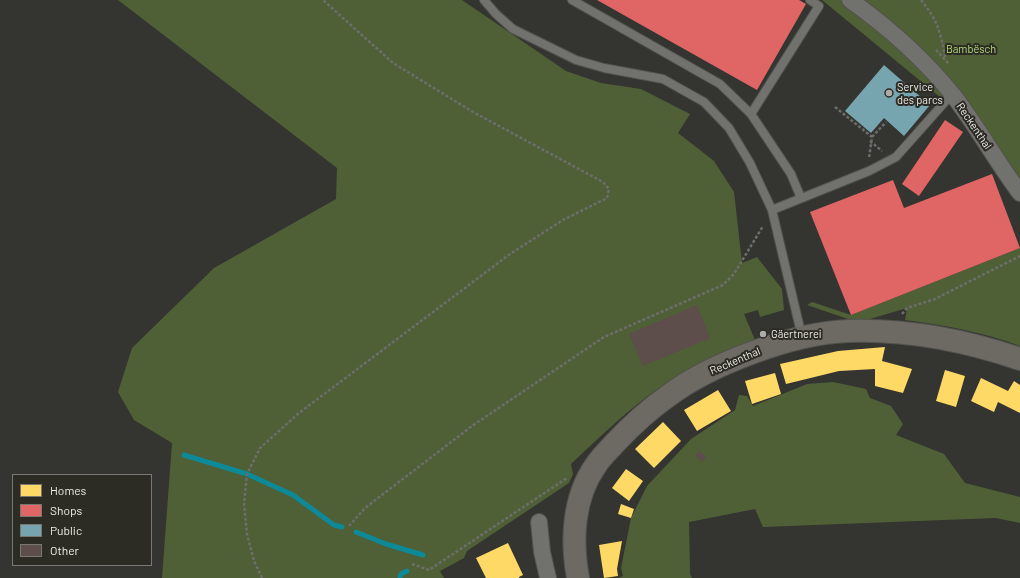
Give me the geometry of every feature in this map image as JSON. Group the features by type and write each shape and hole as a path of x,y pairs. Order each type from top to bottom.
{"main road":[{"name":"Reckenthal","path":"578,578 574,558 574,529 581,497 596,465 630,427 668,395 714,369 755,352 802,338 847,331 887,331 935,336 988,348 1020,359"}],"street":[{"name":"Reckenthal","path":"850,0 876,18 912,50 952,94 1020,193"},
{"path":"539,522 542,552 548,578"}],"lane":[{"path":"484,0 496,14 513,29 576,60 604,68 663,79 704,102 729,128 750,163 772,210 802,338"},
{"path":"572,0 720,84 751,114 791,174 801,198"},
{"path":"751,114 819,6 810,0"},
{"path":"772,210 870,170 896,157 952,94"}],"path":[{"path":"262,578 254,561 247,534 244,504 247,474 260,448 299,413 410,328 510,254 563,220 607,198 609,189 603,182 473,112 393,63 323,0"},
{"path":"921,0 932,13 942,34 945,58"},
{"path":"835,106 872,137"},
{"path":"870,170 869,150 872,137 886,122"},
{"path":"349,526 365,508 472,426 604,337 723,285 734,274 772,210"},
{"path":"887,331 907,308 935,298 1020,256"},
{"path":"412,564 429,570 573,474"}],"green space":[{"path":"118,0 462,0 566,71 601,83 641,89 690,114 678,133 714,161 734,192 742,263 757,257 782,289 784,310 760,317 758,310 744,314 755,340 673,379 638,404 571,464 573,474 569,483 467,551 464,558 440,571 444,578 162,578 172,443 134,420 118,392 132,348 214,268 336,199 337,168"},
{"name":"Bambësch","path":"822,0 1020,0 1020,193 952,94 946,102"},
{"path":"1020,248 1020,346 963,330 905,320 907,308 870,319 851,320 807,305 812,302 851,315"},
{"path":"833,382 866,389 870,398 891,406 903,424 896,435 944,454 965,483 1020,497 1020,523 996,518 763,527 755,509 689,522 690,574 692,578 618,578 623,576 621,568 631,518 647,486 691,439 735,410 739,395 747,396 753,406 807,384"}],"building: Homes":[{"path":"885,347 882,361 912,369 903,393 875,386 875,369 839,371 786,384 780,364 838,351"},
{"path":"945,370 965,376 956,407 936,401"},
{"path":"775,373 781,394 752,404 745,381"},
{"path":"981,378 1008,391 1014,381 1020,385 1020,413 998,402 994,412 971,401"},
{"path":"718,390 731,411 697,431 684,410"},
{"path":"663,422 681,441 654,468 635,449"},
{"path":"626,469 643,481 629,501 612,488"},
{"path":"621,504 634,509 631,518 618,514"},
{"path":"622,541 617,569 618,576 604,578 599,545"},
{"path":"508,543 523,575 519,578 486,578 476,558"}],"building: Shops":[{"path":"597,0 799,0 806,4 757,90"},
{"path":"945,120 963,132 919,196 902,184"},
{"path":"992,174 1020,248 851,315 810,212 893,180 904,208"}],"building: Public":[{"name":"Service des parcs","path":"884,65 930,105 904,136 884,118 871,133 845,111"}],"building: Other":[{"path":"697,305 710,338 643,366 629,334"},
{"path":"699,451 706,457 702,462 695,456"}],"waterway":[{"path":"184,455 247,474 293,495 334,525 342,527"},
{"path":"356,532 386,544 423,555"},
{"path":"400,578 401,574 407,571"}],"place":[{"name":"Service des parcs","path":"889,93"},
{"name":"Gäertnerei","path":"763,334"}]}
